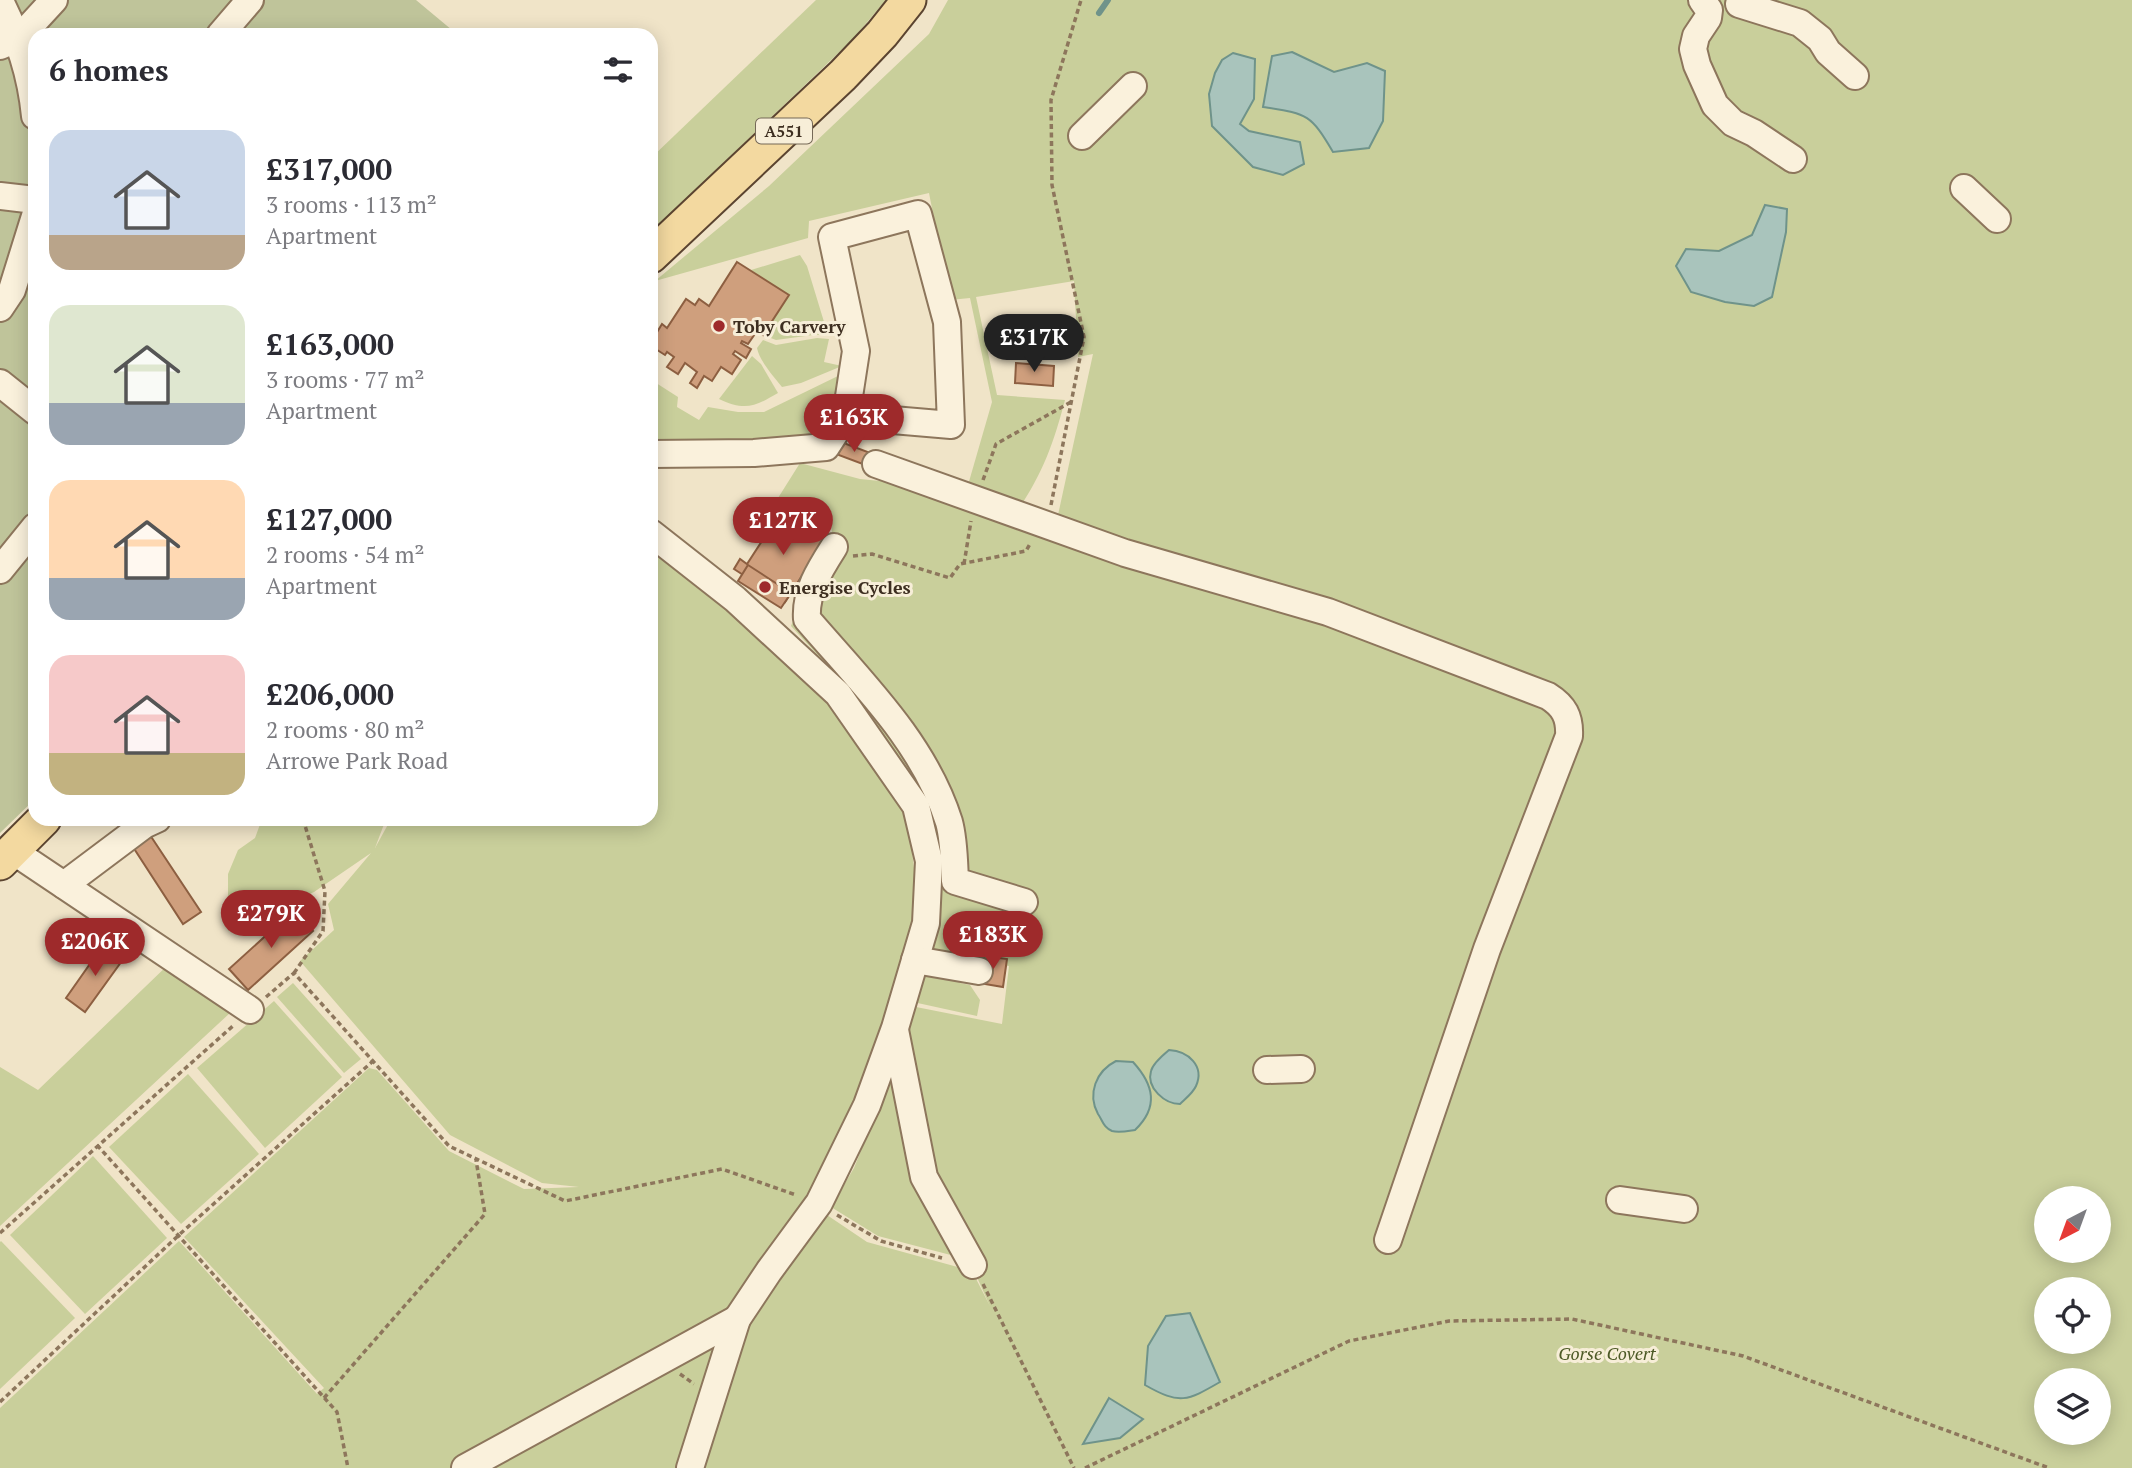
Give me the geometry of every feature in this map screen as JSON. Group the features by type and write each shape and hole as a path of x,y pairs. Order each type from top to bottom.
{"main road":[{"name":"A551","path":"658,249 843,75 882,34 909,0"},
{"path":"6,857 37,826"}],"lane":[{"path":"9,42 54,0"},
{"path":"226,28 250,0"},
{"path":"1702,0 1709,10 1696,36 1693,49 1697,65 1715,105 1734,123 1755,133 1793,159"},
{"path":"0,1 9,42 28,84"},
{"path":"1739,4 1800,23 1812,31 1828,52 1855,76"},
{"path":"1082,135 1133,86"},
{"path":"1964,187 1997,219"},
{"path":"0,195 28,199"},
{"path":"658,454 754,453 826,447 846,415 856,351 832,237 918,214 947,321 951,425 846,415"},
{"path":"0,310 12,290 28,239"},
{"path":"0,310 28,274"},
{"path":"0,383 28,405"},
{"path":"876,464 1125,553 1328,612 1548,696 1559,703 1567,715 1569,736 1487,949 1388,1240"},
{"path":"0,570 28,536"},
{"path":"658,538 735,599 838,694 916,806 929,862 926,923 895,1028 867,1105 820,1203 769,1270 737,1319 690,1468"},
{"path":"831,553 811,588 806,606 807,619 872,693 928,773 949,823 955,881 1024,902"},
{"path":"64,885 143,826"},
{"path":"6,857 64,885 250,1010"},
{"path":"915,960 979,971"},
{"path":"895,1028 925,1177 973,1265"},
{"path":"1267,1070 1301,1069"},
{"path":"1620,1200 1684,1209"},
{"path":"466,1468 737,1319"}],"path":[{"path":"831,553 872,554 950,578 960,564 1026,551 1051,508 1084,337 1052,185 1051,100 1081,0"},
{"path":"964,564 976,500 996,444 1072,402"},
{"path":"0,1233 294,972 323,931 324,891 305,826"},
{"path":"294,972 449,1146 565,1200 722,1169 820,1203 852,1226 881,1241 913,1252 973,1265 1074,1468"},
{"path":"0,1402 180,1234 373,1061"},
{"path":"97,1145 180,1234 337,1412 348,1468"},
{"path":"324,1398 485,1214 476,1159"},
{"path":"1085,1468 1349,1341 1449,1321 1572,1319 1743,1356 2049,1468"},
{"path":"651,1366 680,1374 712,1398"}],"green space":[{"path":"0,0 416,0 450,28 28,28 28,806 0,833"},
{"path":"816,0 886,0 851,41 658,225 658,151"},
{"name":"Gorse Covert","path":"948,0 2132,0 2132,1468 699,1468 734,1353 778,1277 824,1213 867,1242 972,1271 990,1306 936,1187 902,1036 911,1006 1002,1024 1009,966 927,952 940,867 845,685 791,626 808,581 833,539 831,525 778,498 800,463 860,479 910,484 1053,538 1093,354 1078,357 1074,281 976,297 997,395 1065,400 1047,457 1018,510 968,485 992,402 970,298 950,300 929,193 809,221 808,238 658,278 769,186 929,34"},
{"path":"800,255 807,266 828,335 776,340 763,335 788,295 751,270"},
{"path":"817,338 829,339 824,362 842,366 801,383 782,387 758,353 757,348 763,340 776,345"},
{"path":"752,356 761,364 778,393 749,406 719,399"},
{"path":"840,375 833,413 822,432 816,431 793,440 658,443 658,384 678,397 677,407 699,420 708,407 738,412 764,412"},
{"path":"658,556 721,603 830,695 907,809 919,910 847,1137 763,1269 680,1468 0,1468 0,1408 179,1241 317,1394 324,1388 184,1237 369,1068 377,1070 449,1151 524,1189 579,1187 542,1183 450,1135 300,961 334,930 328,904 371,853 314,892 228,931 228,874 238,850 255,838 259,826 383,826 375,848 387,826 658,826"},
{"path":"171,962 231,1012 0,1226 0,1067 38,1090"},
{"path":"921,973 954,977 960,983 970,985 980,1000 977,1016 913,1002"},
{"path":"293,983 361,1059 344,1073 277,997"},
{"path":"274,1001 342,1077 265,1148 197,1068"},
{"path":"896,1052 923,1177 966,1259 878,1236 831,1207 854,1168 877,1111"},
{"path":"188,1074 259,1154 181,1224 109,1147"},
{"path":"93,1156 167,1238 85,1314 10,1235"},
{"path":"0,1242 75,1318 0,1389"}],"water":[{"path":"1292,52 1334,72 1367,63 1385,71 1383,121 1369,148 1333,152 1319,130 1306,118 1289,111 1263,107 1272,56"},
{"path":"1233,53 1255,59 1254,99 1240,124 1249,131 1300,142 1304,164 1283,175 1253,167 1212,126 1209,94 1215,73 1222,60"},
{"path":"1765,205 1787,209 1786,232 1772,297 1754,306 1725,302 1691,292 1676,266 1686,249 1719,251 1752,235"},
{"path":"1169,1050 1188,1057 1198,1072 1195,1089 1180,1104 1163,1098 1151,1083 1152,1068"},
{"path":"1116,1061 1133,1062 1146,1079 1149,1088 1151,1096 1148,1113 1135,1130 1118,1132 1109,1129 1098,1114 1093,1099 1099,1077"},
{"path":"1190,1313 1220,1382 1191,1397 1175,1398 1145,1385 1148,1346 1166,1316"},
{"path":"1109,1398 1143,1419 1120,1438 1083,1444"}],"building":[{"name":"Toby Carvery","path":"737,262 789,295 763,335 757,331 748,344 742,341 741,343 751,349 746,358 735,351 733,354 741,360 732,374 721,367 712,381 704,376 697,388 690,383 697,372 685,363 678,374 667,367 674,357 658,350 658,331 662,324 667,328 686,299 695,305 699,299 709,306"},
{"path":"1016,363 1054,366 1053,386 1015,383"},
{"path":"841,442 873,454 868,466 836,454"},
{"path":"792,514 827,537 785,602 734,569 740,559 747,564 773,524 782,530"},
{"name":"Energise Cycles","path":"748,565 791,593 781,608 738,581"},
{"path":"150,835 201,912 183,924 133,847"},
{"path":"294,910 313,931 248,990 229,969"},
{"path":"104,944 124,958 85,1012 66,998"},
{"path":"984,956 1007,959 1003,987 979,983"}],"waterway":[{"path":"1099,13 1108,0"}],"place":[{"name":"Toby Carvery","path":"719,326"},
{"name":"Energise Cycles","path":"765,587"}]}
